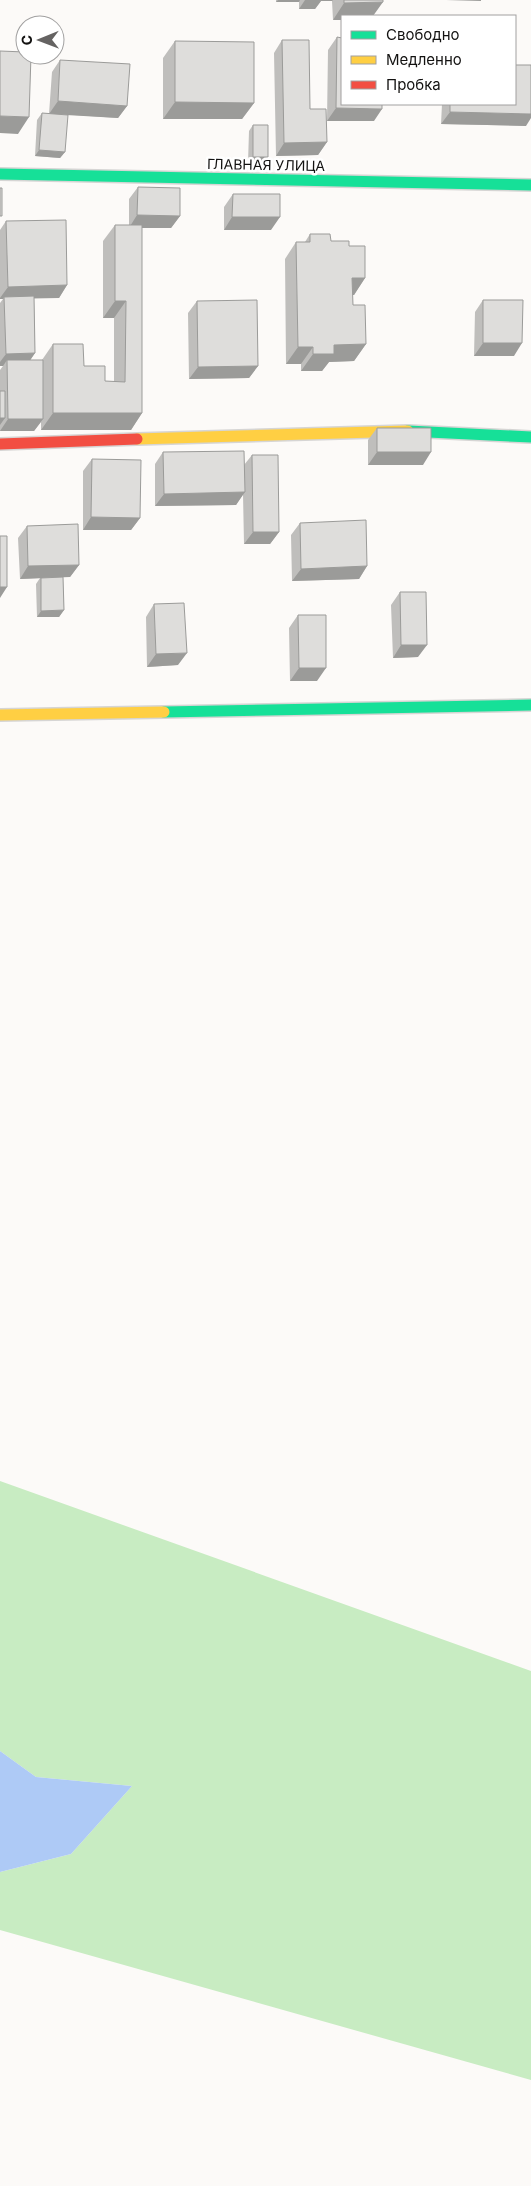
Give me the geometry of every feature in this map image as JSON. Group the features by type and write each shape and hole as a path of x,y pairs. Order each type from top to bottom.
{"street":[{"name":"ГЛАВНАЯ УЛИЦА","path":"0,174 531,185"},
{"path":"0,444 397,430 531,436"},
{"path":"0,715 531,705"}],"green space":[{"path":"0,1481 531,1671 531,2080 0,1930 0,1872 71,1854 132,1786 36,1777 0,1751"}],"water":[{"path":"0,1751 36,1777 132,1786 71,1854 0,1872"}],"building":[{"path":"344,0 383,0 383,2 344,3"},
{"path":"337,37 341,38 341,105 382,105 382,109 336,108"},
{"path":"282,40 309,40 310,109 326,109 327,142 284,143"},
{"path":"175,41 254,42 254,103 175,102"},
{"path":"0,51 15,52 15,65 31,65 29,117 0,116"},
{"path":"65,60 130,64 127,106 58,101 60,65 65,65"},
{"path":"516,65 531,65 531,114 450,112 450,105 516,105"},
{"path":"42,113 68,115 65,152 39,150"},
{"path":"253,125 268,125 268,157 253,157"},
{"path":"138,187 180,188 180,216 137,215"},
{"path":"0,188 2,188 2,216 0,216"},
{"path":"233,194 280,194 280,217 232,217"},
{"path":"66,220 67,285 8,287 6,221"},
{"path":"115,225 142,225 142,413 53,413 53,344 83,344 84,366 105,366 105,381 125,382 126,301 115,301"},
{"path":"310,234 330,234 331,241 349,241 349,246 365,246 365,278 352,278 353,305 365,305 366,344 334,345 334,354 313,354 313,347 298,347 296,242 310,242"},
{"path":"34,296 35,353 6,354 4,297"},
{"path":"257,300 258,366 198,367 197,301"},
{"path":"483,300 523,300 522,343 483,343"},
{"path":"7,360 43,360 43,419 8,419"},
{"path":"0,391 5,391 5,418 0,418"},
{"path":"377,428 431,428 431,452 377,452"},
{"path":"244,451 245,492 164,494 163,452"},
{"path":"252,455 278,455 279,532 253,532"},
{"path":"92,459 141,460 140,518 91,517"},
{"path":"366,520 367,566 301,569 300,523"},
{"path":"78,524 79,565 28,566 27,526"},
{"path":"0,536 7,536 7,587 0,587"},
{"path":"63,577 64,610 41,611 41,578"},
{"path":"400,592 426,592 427,645 401,645"},
{"path":"184,603 187,653 156,654 154,604"},
{"path":"298,615 326,615 326,668 299,668"}],"traffic: fast":[{"path":"0,174 531,185"},
{"path":"408,431 531,437"},
{"path":"164,712 531,705"}],"traffic: slow":[{"path":"137,439 408,431"},
{"path":"0,715 164,712"}],"traffic: jam":[{"path":"0,444 137,439"}]}
